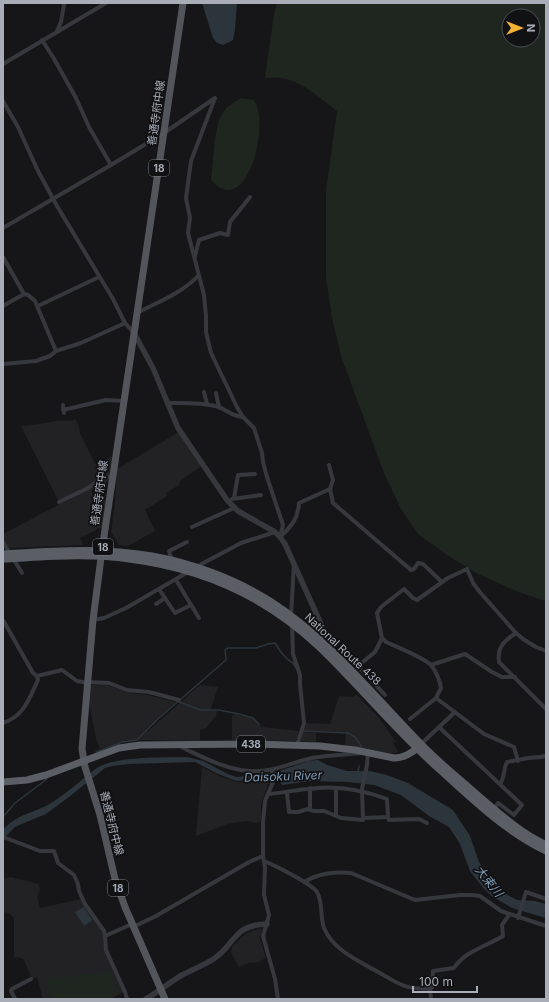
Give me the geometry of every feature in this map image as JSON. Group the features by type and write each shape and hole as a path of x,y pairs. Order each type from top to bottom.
{"highway":[{"name":"National Route 438","path":"3,560 13,556 61,550 102,553 128,552 172,561 233,588 266,606 319,643"},
{"name":"National Route 438","path":"102,553 128,559 192,569 235,582 269,600 291,616 367,686 419,747 476,802 515,833 546,852"},
{"name":"National Route 438","path":"3,554 13,556"},
{"name":"438","path":"3,782 27,780 46,776 118,748 128,746 330,746 394,758 404,756 419,747"},
{"name":"National Route 438","path":"419,747 518,829 546,845"}],"main road":[{"name":"善通寺府中線","path":"165,999 133,926 115,880 102,821 87,773 82,749 93,620 102,553 183,3"}],"street":[{"path":"57,32 61,22 64,5 63,3"},
{"path":"3,64 106,3"},
{"path":"42,40 76,98 89,126 111,166"},
{"path":"3,228 111,166 164,133 215,98 189,171 186,198 190,218 188,233 204,295 206,332 211,353 237,407 243,417 254,428 267,477 283,525 280,537"},
{"path":"3,101 18,127 38,171 53,198 113,299 125,323 134,333 153,368 178,428 234,508 275,532 280,537 294,563 325,633 319,643"},
{"path":"194,257 199,240 220,233 224,236 228,236 230,222 250,197"},
{"path":"3,257 24,294 28,295 38,306 56,351"},
{"path":"137,313 169,297 194,281 198,276"},
{"path":"38,306 99,277"},
{"path":"3,306 24,294"},
{"path":"3,364 36,361 50,356 56,351 81,343 125,323"},
{"path":"204,392 206,404"},
{"path":"216,393 219,407"},
{"path":"63,409 106,400 124,401"},
{"path":"168,403 189,402 206,404 219,407 238,417 243,417"},
{"path":"329,465 333,480 330,489 333,503 411,570 418,564 423,564 442,582"},
{"path":"234,498 238,475 255,474"},
{"path":"58,502 89,488 95,482 105,477 113,476"},
{"path":"280,537 295,521 299,512 299,503 330,489"},
{"path":"227,499 261,495"},
{"path":"192,527 234,508"},
{"path":"93,620 104,618 126,608 176,580 192,569 241,543 275,532"},
{"path":"3,542 13,556 22,573"},
{"path":"172,561 169,551 187,542"},
{"path":"291,616 294,563"},
{"path":"410,719 436,698 441,688 440,682 431,665 422,659 386,642 382,638 377,613 381,607 404,589 417,600 442,582 467,569 473,583 479,591 516,633 536,647 546,651"},
{"path":"176,580 198,616 192,617"},
{"path":"159,589 175,614 191,605"},
{"path":"156,604 165,598"},
{"path":"3,620 38,680 26,707 11,720 3,724"},
{"path":"292,624 293,654 300,675 304,723 297,745"},
{"path":"516,633 503,643 498,654 498,662 546,708"},
{"path":"382,638 375,652 358,666 367,686 385,695"},
{"path":"431,665 465,654 502,677 515,677"},
{"path":"37,676 62,670 77,681 88,683 109,683 127,690 149,692 178,700"},
{"path":"436,698 484,734 514,747 518,760"},
{"path":"419,747 455,712"},
{"path":"438,727 522,805 514,815 498,803 494,809"},
{"path":"181,745 183,748 220,765 248,771 272,771 311,758 368,753 362,790 363,818"},
{"path":"500,784 503,781 504,768 507,762 546,756"},
{"path":"272,771 273,782 265,801 263,822 263,856 265,867 264,895 269,915 263,936 275,979 278,999"},
{"path":"268,794 287,793 310,788 362,790 387,798 388,817"},
{"path":"310,788 310,810"},
{"path":"336,788 336,815"},
{"path":"287,793 289,812 310,810 324,811 341,818 363,820 363,818 388,817 389,820 418,819 427,823"},
{"path":"4,837 40,851 54,851 58,863 74,875 82,899 104,931 106,950 127,999"},
{"path":"105,936 156,916 249,862 263,856"},
{"path":"264,861 304,882 317,892 324,929 333,942 343,950 367,966 399,984 414,988 430,989"},
{"path":"304,882 325,874 350,873 415,900 466,895 480,896 509,915 546,926"},
{"path":"519,917 526,893 546,898"},
{"path":"431,999 430,989 432,988 433,971 454,968 473,951 503,936 502,925 509,915"},
{"path":"146,999 182,976 216,957 240,932 246,928 254,925 267,924"},
{"path":"15,999 11,991 12,989 31,979"}],"shaded area":[{"path":"277,3 546,3 546,601 516,591 478,574 450,557 418,534 401,509 384,473 342,359 332,318 326,278 326,190 337,111 303,86 289,80 265,78 274,14"},
{"path":"241,98 254,100 258,112 259,129 257,147 252,165 244,179 235,188 224,189 211,180 217,128 224,111"},
{"path":"75,419 95,464 112,456 109,481 91,491 98,504 106,499 102,527 80,538 83,545 9,548 3,539 3,534 60,504 21,426 57,421 70,421"},
{"path":"179,432 202,466 181,480 179,485 166,493 167,496 145,510 155,531 128,546 119,545 111,532 115,503 117,469"},
{"path":"90,685 107,685 130,693 148,695 176,702 136,740 126,740 100,749 96,739 89,703"},
{"path":"200,685 218,687 210,711 217,711 216,716 206,728 200,730 200,741 138,740"},
{"path":"357,695 379,718 396,742 393,743 398,751 395,753 388,753 345,745 346,732 303,731 305,723 330,724 339,696 353,697"},
{"path":"235,714 253,719 262,727 299,731 296,741 232,740 232,716"},
{"path":"303,732 316,733 316,742 300,741"},
{"path":"202,767 221,777 237,782 269,782 261,804 261,820 258,823 246,821 227,824 196,836"},
{"path":"11,877 39,884 40,890 37,897 40,908 81,899 102,929 105,945 124,992 111,999 43,999 37,977 32,979 24,960 14,957 14,918 9,913 3,912 3,879"},
{"path":"260,928 262,930 261,935 259,936 266,958 258,962 251,962 239,967 231,953 232,947 245,934"},
{"path":"106,970 109,971 120,992 107,999 50,999 47,977 72,977 81,974 97,975"}],"water":[{"path":"202,3 237,3 233,40 223,45 217,43 213,38"},
{"path":"187,757 203,761 237,777 273,773 309,761 318,760 327,765 347,771 370,771 387,775 408,783 453,810 470,836 479,862 488,878 500,891 517,900 535,901 546,904 546,918 512,908 493,897 484,889 470,871 460,844 449,827 429,816 401,795 374,785 348,782 311,781 282,785 278,778 236,781 195,762 112,766 105,768 46,814 15,827 6,836 3,844 3,830 14,820 51,803 68,792 102,765 139,758"},
{"path":"84,907 92,920 84,926 75,912"}],"waterway":[{"path":"96,752 122,742 137,740 159,718 226,660 225,650 228,648 256,648 275,643 296,668"},
{"path":"179,702 201,710 219,710 239,714 253,718 259,724"},
{"path":"303,731 348,733 355,737 362,747"},
{"path":"358,772 359,766"},
{"path":"3,817 15,803 47,779"}],"water label":[{"name":"Daisoku River","path":"283,776"},
{"name":"大束川","path":"489,881"}]}
